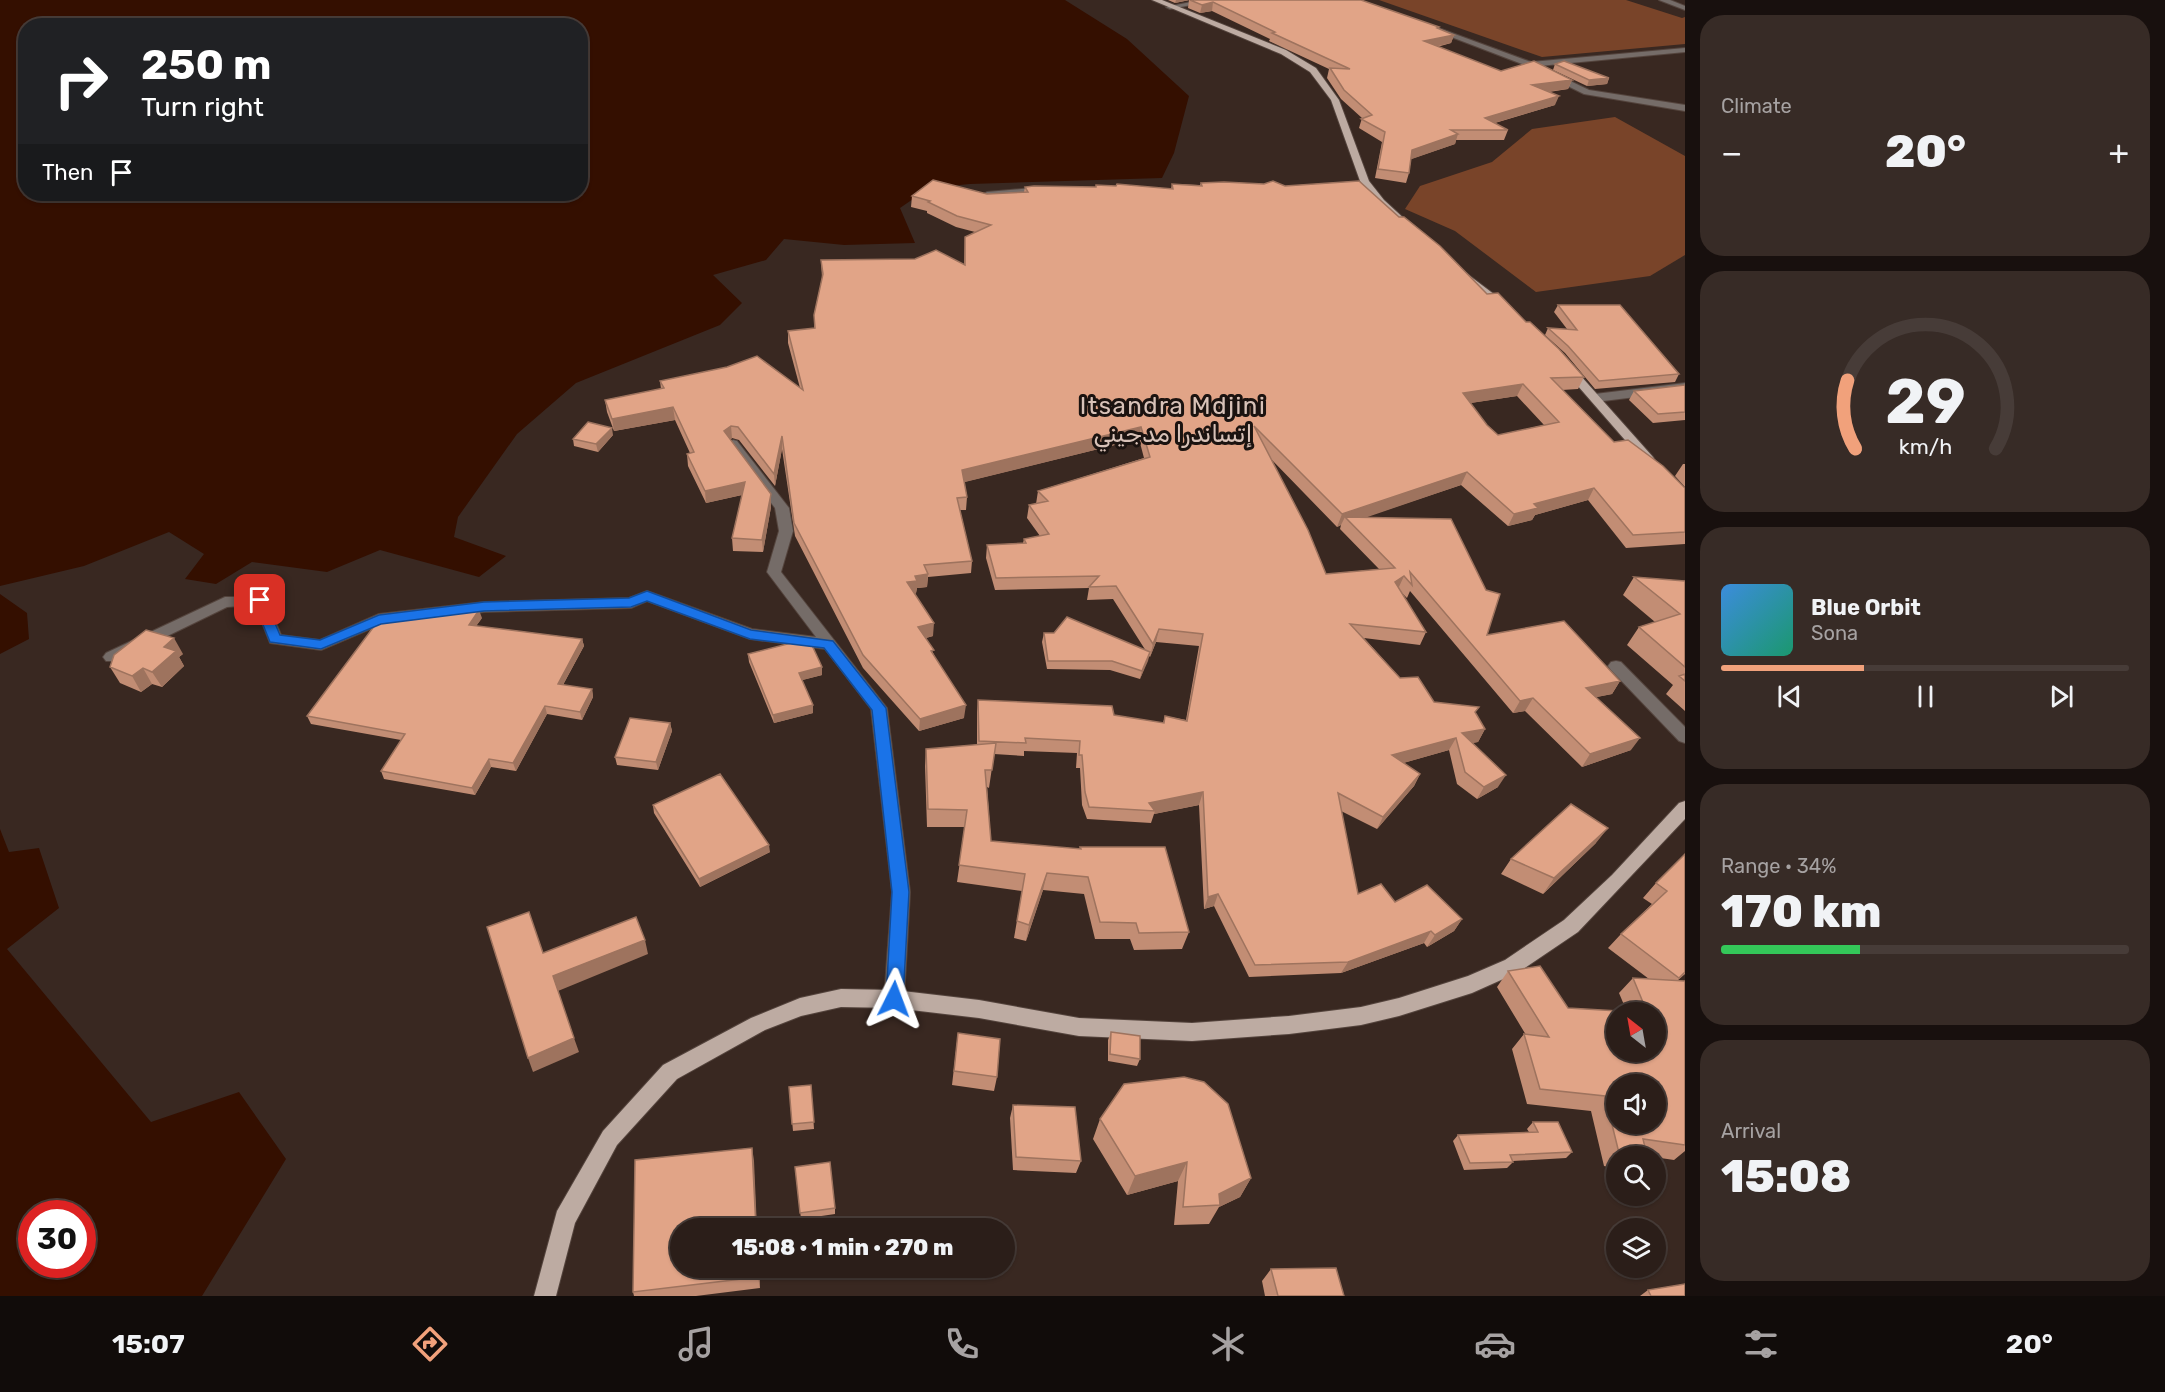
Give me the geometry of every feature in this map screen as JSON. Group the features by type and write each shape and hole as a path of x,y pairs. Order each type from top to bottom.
{"main road":[{"path":"1156,0 1277,50 1302,62 1319,76 1332,94 1346,123 1361,175 1368,187 1413,231"},
{"path":"1455,267 1513,314"},
{"path":"1559,357 1656,467"},
{"path":"544,1296 565,1219 610,1138 669,1072 758,1024 800,1008 841,998 894,999 979,1009 1079,1027 1192,1032 1289,1025 1361,1016 1436,998 1512,966 1571,926 1618,880 1685,808"}],"street":[{"path":"1170,7 1214,0"},
{"path":"1663,0 1685,8"},
{"path":"1423,24 1530,64 1587,92 1685,108"},
{"path":"1530,64 1685,50"},
{"path":"1357,187 1368,187"},
{"path":"975,196 1055,189"},
{"path":"1595,398 1685,387"},
{"path":"734,444 782,508 786,531 774,572 879,708 900,892 894,999"},
{"path":"111,657 225,602 260,600 275,639 321,645 379,620 484,607 631,603 647,596 750,634 828,644"},
{"path":"1616,666 1685,737"}],"shaded area":[{"path":"0,0 1065,0 1127,39 1189,96 1174,153 1162,178 970,184 929,188 900,208 915,243 844,245 784,239 766,260 713,275 742,303 720,325 576,383 517,434 458,517 454,537 506,556 479,577 380,550 327,572 252,562 216,584 185,579 204,554 169,532 84,566 0,586"},
{"path":"1379,0 1626,0 1685,17 1685,44 1542,57"},
{"path":"1615,117 1685,156 1685,255 1650,276 1536,292 1455,231 1405,209 1420,186 1492,162 1532,129"},
{"path":"0,594 27,613 29,639 0,654"},
{"path":"0,829 9,852 39,848 59,908 7,949 151,1122 239,1092 286,1159 202,1296 0,1296"}],"building":[{"path":"1190,0 1361,0 1439,27 1437,28 1454,35 1424,41 1501,71 1534,61 1572,80 1532,85 1559,96 1485,118 1508,130 1451,130 1458,134 1412,150 1409,173 1378,169 1385,132 1361,119 1372,115 1344,90 1330,68 1350,69 1272,33 1275,32 1213,2 1202,5"},
{"path":"1564,61 1609,78 1589,80 1555,64"},
{"path":"933,180 987,194 1028,192 1025,187 1034,186 1096,187 1096,185 1116,186 1117,184 1173,189 1172,184 1202,186 1201,183 1264,184 1273,181 1285,186 1359,181 1399,217 1404,217 1440,246 1487,294 1498,293 1526,322 1530,322 1559,349 1584,377 1551,378 1614,442 1628,440 1663,466 1685,488 1685,532 1633,535 1594,488 1534,504 1538,508 1514,514 1467,472 1342,514 1254,426 1308,530 1326,574 1395,568 1345,517 1451,519 1486,590 1500,594 1487,635 1564,621 1620,681 1586,688 1640,738 1590,754 1533,698 1520,701 1410,572 1412,585 1404,576 1395,582 1426,632 1350,624 1400,678 1418,677 1434,702 1479,707 1475,712 1485,729 1462,733 1506,775 1484,787 1465,772 1456,738 1392,755 1420,774 1383,817 1338,793 1358,894 1381,884 1395,902 1427,885 1462,919 1435,935 1431,931 1348,962 1255,965 1218,894 1208,897 1203,792 1149,803 1155,811 1089,807 1085,792 1082,755 1079,755 1080,741 1025,738 1026,743 979,741 978,700 1112,706 1114,715 1164,723 1165,716 1187,721 1203,634 1159,629 1153,644 1116,586 1089,587 1099,576 996,578 987,545 1026,543 1024,539 1049,534 1029,505 1048,501 1038,491 1150,457 1141,427 962,470 967,497 957,498 972,561 924,565 928,574 915,576 917,581 907,582 934,623 918,627 966,705 920,719 863,655 794,523 782,436 774,474 738,427 731,426 724,431 771,494 762,540 732,538 745,482 705,491 687,454 694,452 673,407 612,419 605,400 664,388 660,381 727,367 757,356 803,390 788,331 815,328 814,315 823,274 821,260 915,259 936,250 965,265 965,237 991,225 957,216 928,202 930,201 912,196","holes":["1523,384 1559,422 1498,435 1487,425 1463,393"]},
{"path":"1558,305 1620,305 1679,374 1599,381 1568,346 1548,328 1577,330"},
{"path":"1685,385 1685,412 1658,414 1634,391"},
{"path":"588,422 612,428 596,444 573,439"},
{"path":"1634,577 1685,581 1685,667 1639,627 1680,614"},
{"path":"479,610 469,625 582,639 558,684 592,689 580,712 545,706 513,763 489,759 472,788 381,771 405,734 307,716 378,621"},
{"path":"1067,617 1150,652 1142,671 1112,661 1048,661 1044,633 1054,633"},
{"path":"146,630 174,638 164,647 176,651 152,672 143,668 132,676 110,667 114,655"},
{"path":"803,640 810,641 822,667 799,673 813,705 773,715 748,654"},
{"path":"630,718 670,723 656,762 615,757"},
{"path":"996,743 992,770 985,770 991,841 1081,849 1080,847 1165,847 1189,932 1139,933 1136,923 1100,922 1088,877 1047,873 1029,925 1017,921 1025,874 959,865 967,810 928,809 926,749"},
{"path":"720,774 769,845 699,879 653,805"},
{"path":"1571,804 1608,828 1554,878 1511,859"},
{"path":"1685,854 1685,972 1679,978 1621,934 1667,891 1656,883"},
{"path":"529,912 543,953 636,917 645,940 553,976 574,1038 528,1058 487,927"},
{"path":"1540,966 1568,1008 1606,1010 1606,1062 1666,1062 1666,1002 1643,1002 1633,978 1685,981 1685,1145 1643,1139 1645,1146 1617,1146 1614,1134 1666,1134 1666,1074 1606,1074 1606,1100 1605,1096 1540,1089 1524,1034 1549,1037 1508,971"},
{"path":"1111,1032 1140,1036 1140,1059 1110,1054"},
{"path":"958,1033 1000,1039 997,1077 954,1071"},
{"path":"1184,1077 1204,1082 1228,1104 1251,1178 1219,1194 1220,1205 1183,1207 1187,1162 1135,1176 1100,1119 1124,1084"},
{"path":"811,1085 814,1122 792,1124 789,1087"},
{"path":"1013,1105 1075,1107 1081,1161 1016,1157"},
{"path":"1533,1122 1558,1122 1572,1152 1510,1155 1513,1162 1470,1163 1458,1135 1538,1132"},
{"path":"752,1148 756,1218 670,1218 670,1278 750,1278 633,1292 635,1160"},
{"path":"830,1162 835,1208 800,1213 795,1167"},
{"path":"1336,1268 1344,1296 1278,1296 1271,1269"},
{"path":"1685,1284 1685,1296 1651,1296 1648,1290"}],"district":[{"name":"Itsandra Mdjini إتساندرا مدجيني","path":"1173,420"}],"route":[{"path":"260,600 275,639 321,645 379,620 484,607 631,603 647,596 750,634 828,644 879,708 900,892 894,999"}]}
